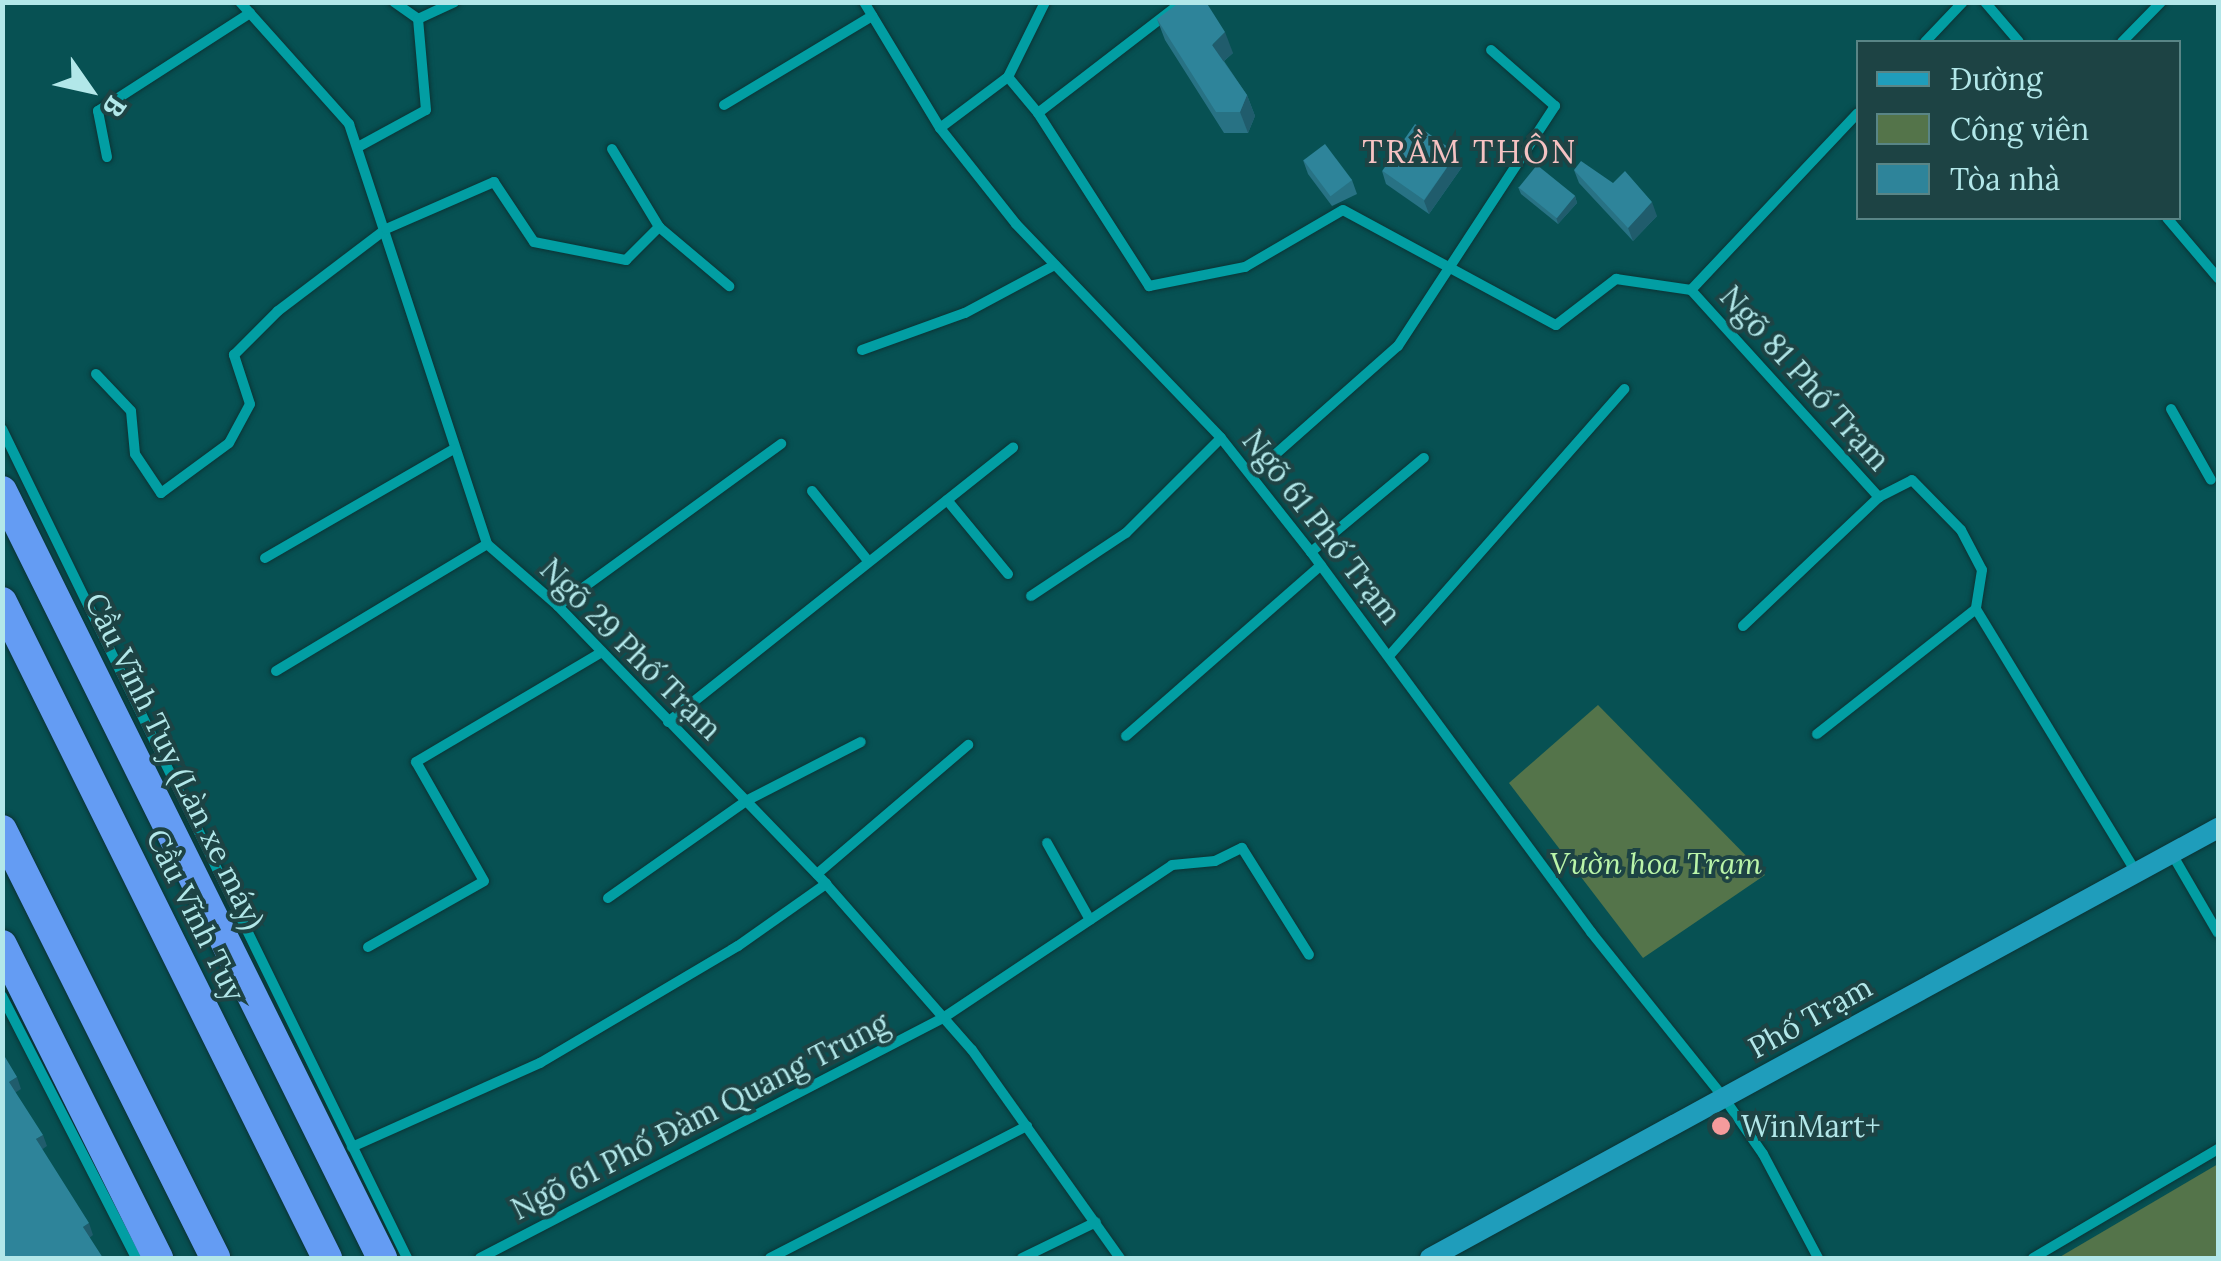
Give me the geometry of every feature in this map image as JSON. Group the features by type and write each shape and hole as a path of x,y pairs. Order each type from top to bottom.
{"highway":[{"name":"Cầu Vĩnh Tuy (Làn xe máy)","path":"2,491 382,1258"},
{"name":"Cầu Vĩnh Tuy","path":"2,602 327,1258"},
{"path":"2,830 215,1258"},
{"path":"2,945 158,1258"}],"street":[{"path":"240,2 349,124 486,544 276,671"},
{"path":"358,148 426,110 418,20 394,2"},
{"path":"418,20 454,2"},
{"name":"Ngõ 61 Phố Trạm","path":"864,2 940,128 1055,265 1222,438 1390,656 1591,932 1724,1098 1763,1154 1818,1258"},
{"path":"940,128 1008,78 1045,2"},
{"path":"1038,113 1182,2"},
{"path":"1927,40 1963,2"},
{"path":"1986,2 2017,40"},
{"path":"2124,40 2161,2"},
{"path":"107,158 98,111 250,14"},
{"path":"724,105 872,16"},
{"path":"1252,475 1398,346 1555,106 1491,50"},
{"name":"Ngõ 81 Phố Trạm","path":"1008,78 1038,113 1149,286 1245,267 1343,210 1556,325 1616,279 1691,290 1880,498 1912,480 1961,530 1982,570 1976,609"},
{"path":"1691,290 1856,115"},
{"path":"612,149 660,228 729,286"},
{"path":"96,374 131,411 136,454 161,493 229,443 250,404 234,354 278,312 386,229 494,182 534,242 626,260 660,228"},
{"path":"2170,220 2218,278"},
{"path":"862,350 965,313 1055,265"},
{"path":"1390,656 1624,389"},
{"path":"2170,410 2211,480"},
{"path":"2,430 407,1258"},
{"path":"1031,596 1126,534 1222,438"},
{"path":"558,606 782,444"},
{"path":"668,722 1014,448"},
{"path":"265,558 454,449"},
{"path":"1311,552 1424,458"},
{"path":"812,490 868,561"},
{"path":"1743,626 1880,498"},
{"path":"947,500 1008,574"},
{"name":"Ngõ 29 Phố Trạm","path":"486,544 558,606 826,884 944,1018 1120,1258"},
{"path":"1126,736 1320,565"},
{"path":"1817,734 1976,609 2136,873"},
{"path":"368,948 484,882 416,762 602,652"},
{"path":"608,898 746,801 861,742"},
{"path":"817,874 968,745"},
{"name":"Phố Trạm","path":"1430,1258 2218,828"},
{"path":"1047,843 1090,920"},
{"name":"Ngõ 61 Phố Đàm Quang Trung","path":"480,1258 944,1018 1172,865 1215,861 1235,846 1309,955"},
{"path":"2172,854 2218,933"},
{"path":"352,1147 540,1064 738,946 826,884"},
{"path":"2,996 136,1258"},
{"path":"770,1258 1026,1126"},
{"path":"2033,1258 2218,1149"},
{"path":"1022,1258 1096,1222"}],"green space":[{"name":"Vườn hoa Trạm","path":"1598,705 1765,875 1643,958 1509,783"},
{"path":"2218,1164 2218,1258 2058,1258"}],"building":[{"path":"1180,2 1206,2 1225,32 1212,45 1247,95 1240,112 1216,112 1157,19"},
{"path":"1415,124 1457,153 1424,200 1382,171"},
{"path":"1325,144 1352,180 1331,196 1303,160"},
{"path":"1581,161 1613,183 1625,171 1652,202 1628,228 1574,170"},
{"path":"1537,165 1575,196 1557,218 1519,188"},
{"path":"2,1052 17,1077 9,1082 43,1135 36,1139 89,1223 83,1227 103,1258 2,1258"}],"place":[{"name":"WinMart+","path":"1721,1126"}],"district":[{"name":"TRẦM THÔN","path":"1470,152"}]}
